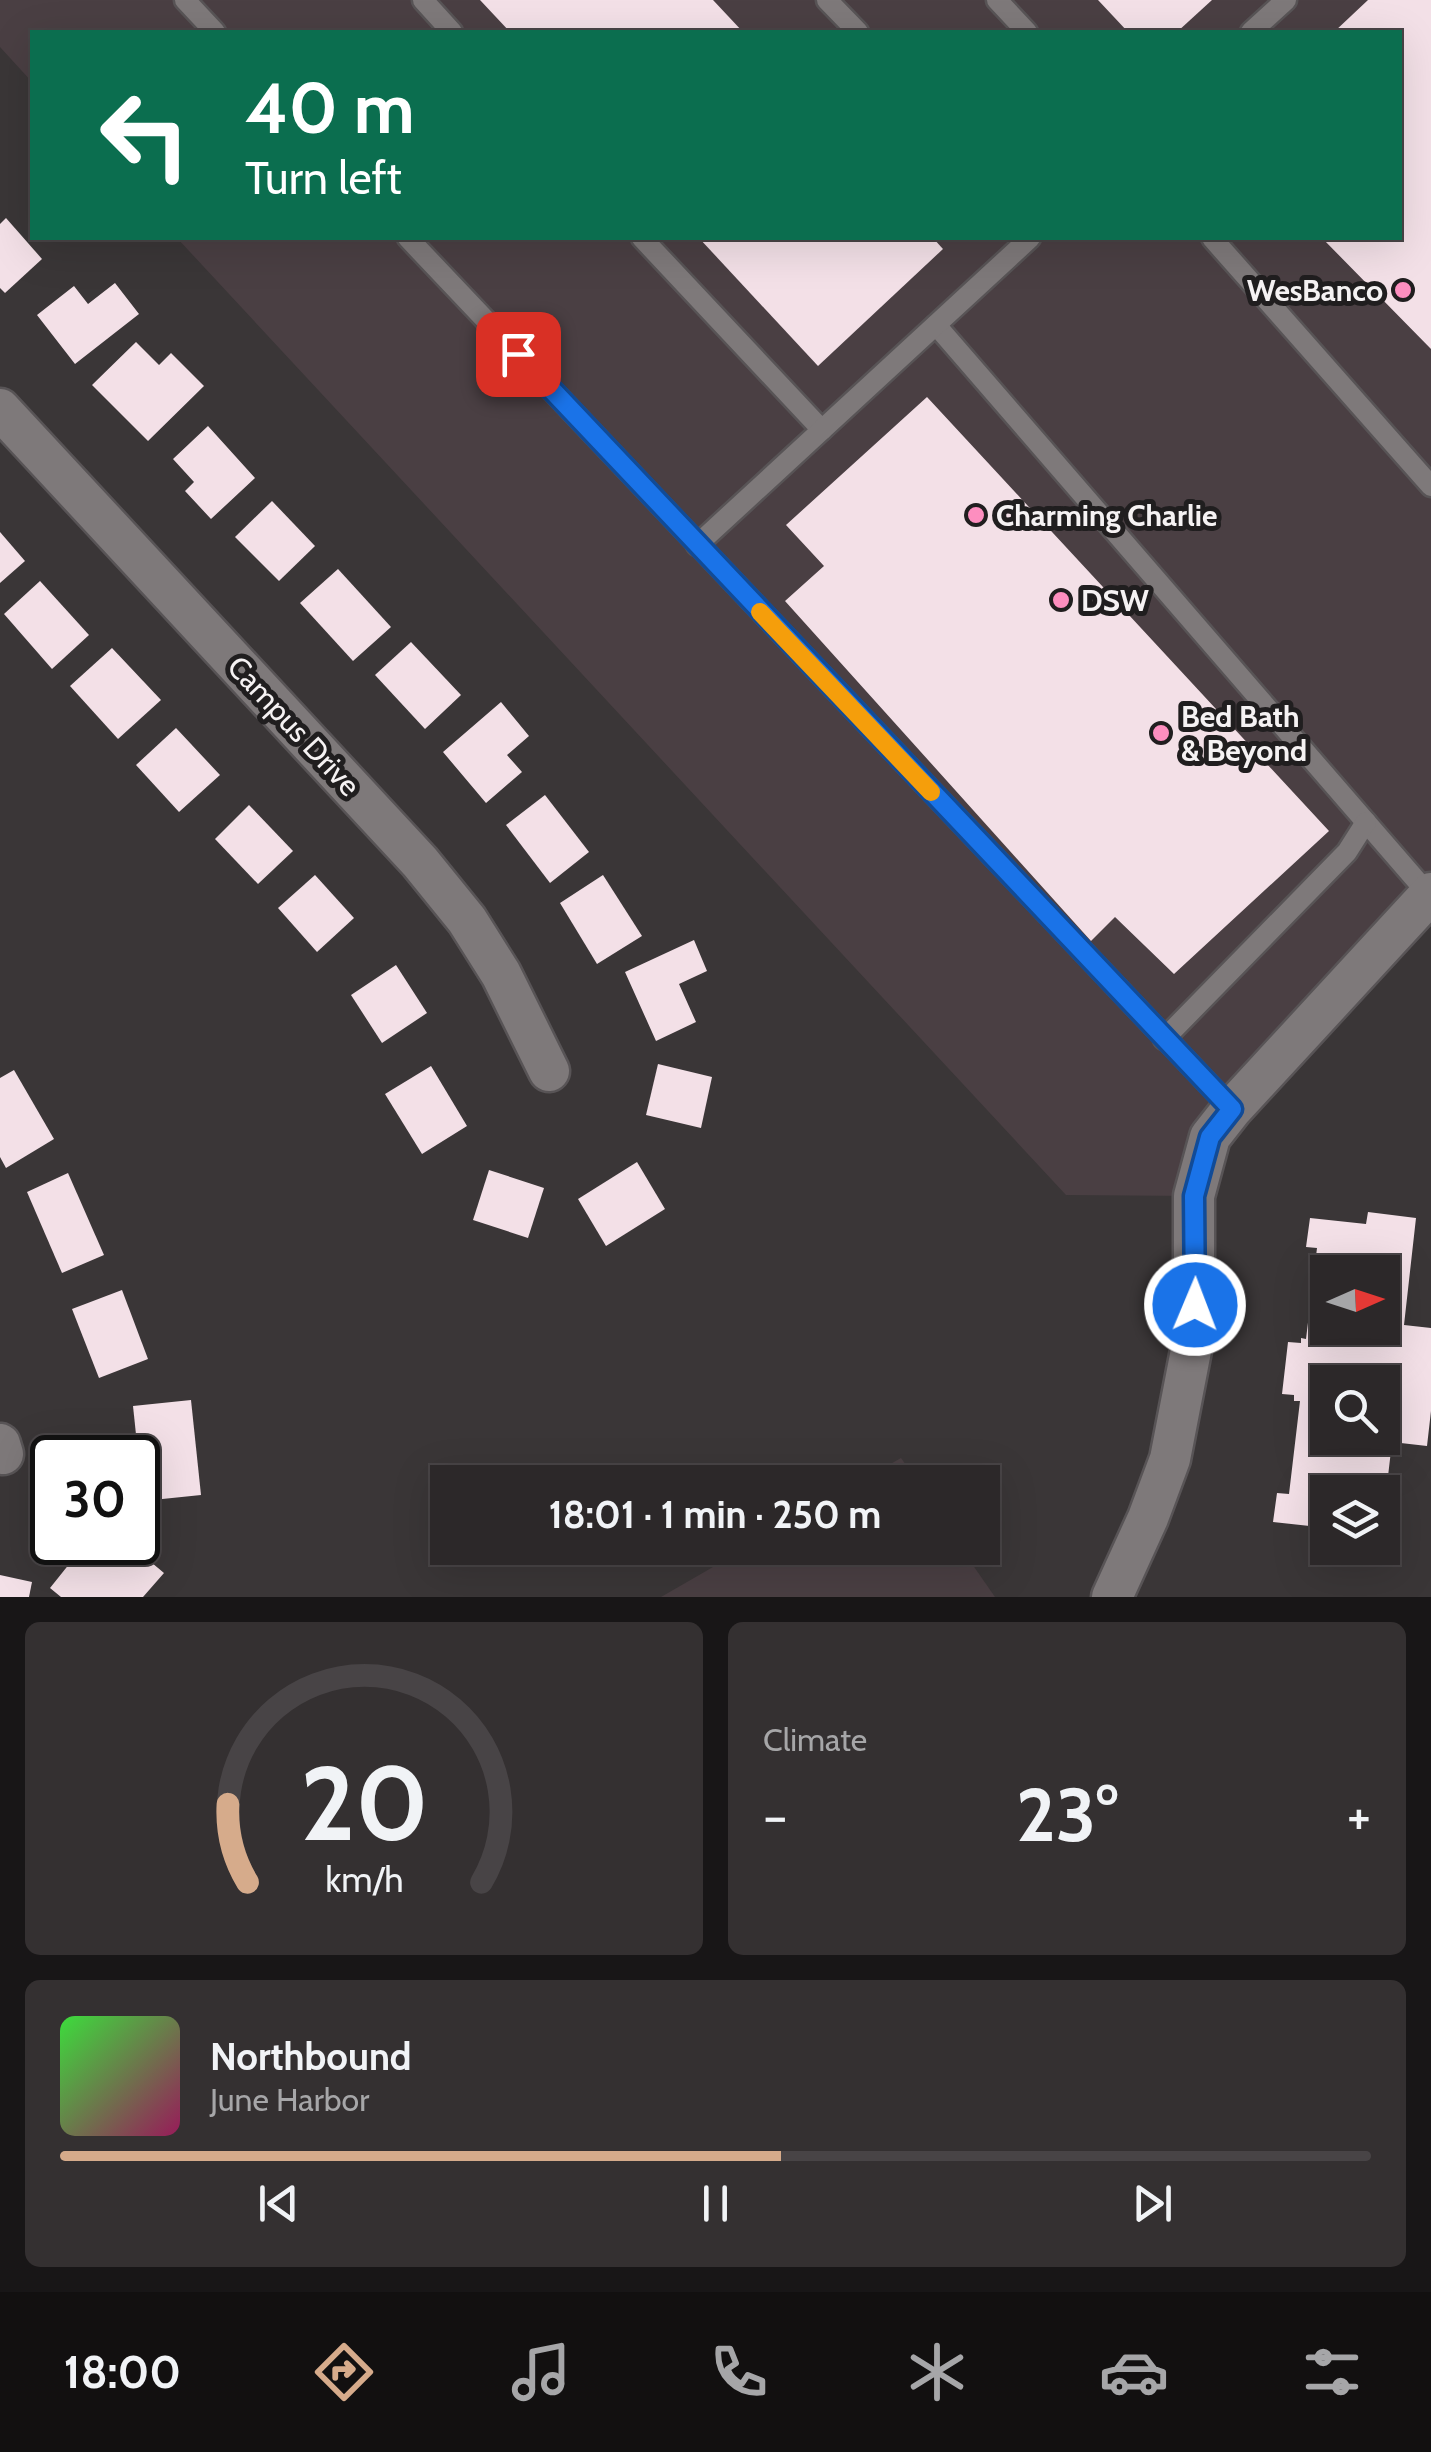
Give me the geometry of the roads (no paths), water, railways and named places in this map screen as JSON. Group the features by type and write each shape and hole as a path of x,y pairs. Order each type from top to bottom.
{"street":[{"name":"Campus Drive","path":"0,409 420,862 467,920 501,974 548,1072"},
{"path":"1112,1597 1170,1458 1194,1334 1194,1196 1210,1137 1430,894"}],"lane":[{"path":"185,0 213,30"},
{"path":"423,0 450,30"},
{"path":"828,0 856,30"},
{"path":"997,0 1025,30"},
{"path":"1253,30 1286,0"},
{"path":"410,240 1232,1109"},
{"path":"644,240 822,430"},
{"path":"697,546 1028,240"},
{"path":"1214,240 1431,486"},
{"path":"936,325 1430,894"},
{"path":"1164,1039 1347,852 1366,822"}],"place":[{"name":"WesBanco","path":"1403,290"},
{"name":"Charming Charlie","path":"976,515"},
{"name":"DSW","path":"1061,600"},
{"name":"Bed Bath & Beyond","path":"1161,733"}]}
